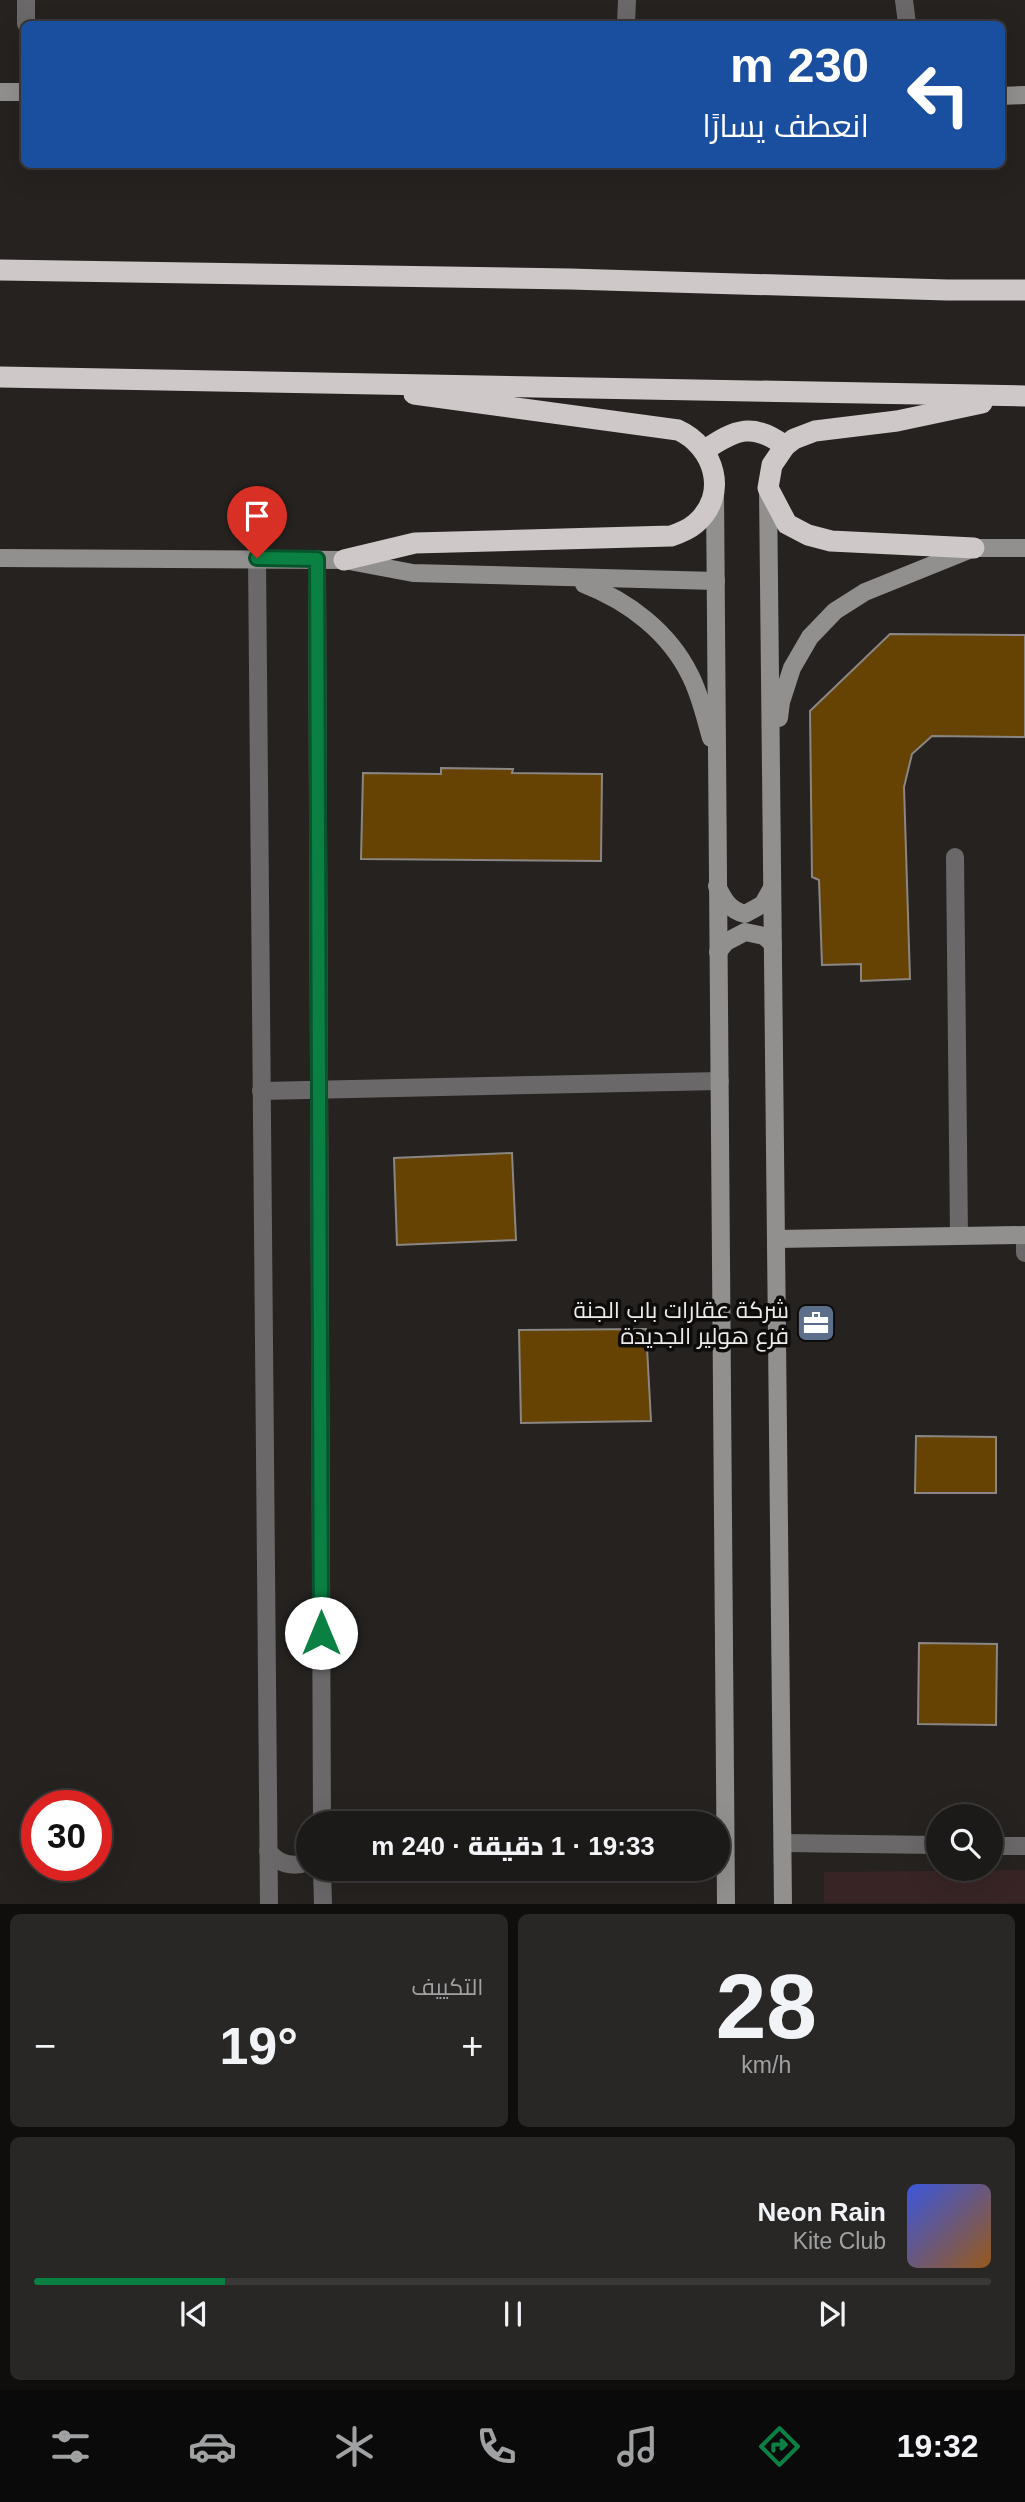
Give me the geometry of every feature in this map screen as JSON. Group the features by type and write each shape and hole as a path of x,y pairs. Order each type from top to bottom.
{"highway":[{"path":"0,270 1025,290"},
{"path":"0,377 329,381 1021,396"},
{"path":"329,381 535,412 667,427 688,434 705,450 715,482 710,505 704,515 687,530 671,536 415,543 344,559"},
{"path":"974,548 831,541 808,535 787,524 768,488 772,466 785,446 794,439 816,431 898,421 1021,396"},
{"path":"705,450 725,436 740,430 756,430 771,435 785,446"}],"street":[{"path":"26,0 26,21"},
{"path":"626,21 627,0"},
{"path":"904,0 907,21"},
{"path":"0,92 21,92"},
{"path":"1005,96 1025,95"},
{"path":"715,482 726,1903"},
{"path":"768,488 783,1903"},
{"path":"771,774 781,702 792,668 810,637 835,611 865,592 974,548 1025,548"},
{"path":"0,558 344,559 413,573 716,582"},
{"path":"257,558 269,1903"},
{"path":"317,559 322,1811"},
{"path":"571,579 607,593 639,614 673,645 691,676 717,756"},
{"path":"955,857 959,1236"},
{"path":"717,886 724,901 734,911 745,914 763,904 772,888"},
{"path":"718,952 726,942 745,932 764,936 773,944"},
{"path":"261,1091 720,1081"},
{"path":"776,1239 1025,1235 1025,1253"},
{"path":"783,1843 926,1845"},
{"path":"1003,1846 1025,1846"},
{"path":"268,1851 280,1862 296,1864"},
{"path":"322,1881 323,1903"}],"shaded area":[{"path":"1003,1870 1025,1870 1025,1903 824,1903 824,1872 926,1871 926,1881 1003,1881"}],"building":[{"path":"890,634 1025,635 1025,737 932,736 912,754 904,787 910,979 861,981 861,964 822,965 819,880 812,877 810,711"},
{"path":"441,768 513,769 512,773 602,774 601,861 361,859 363,773 441,774"},
{"path":"512,1153 516,1240 397,1245 394,1158"},
{"path":"646,1329 651,1421 521,1423 519,1330"},
{"path":"916,1436 996,1437 996,1493 915,1493"},
{"path":"919,1643 997,1644 996,1725 918,1724"}],"place":[{"name":"شرکة عقارات باب الجنة فرع هولیر الجدیدة","path":"816,1323"}],"route":[{"path":"257,558 317,559 321,1633"}]}
